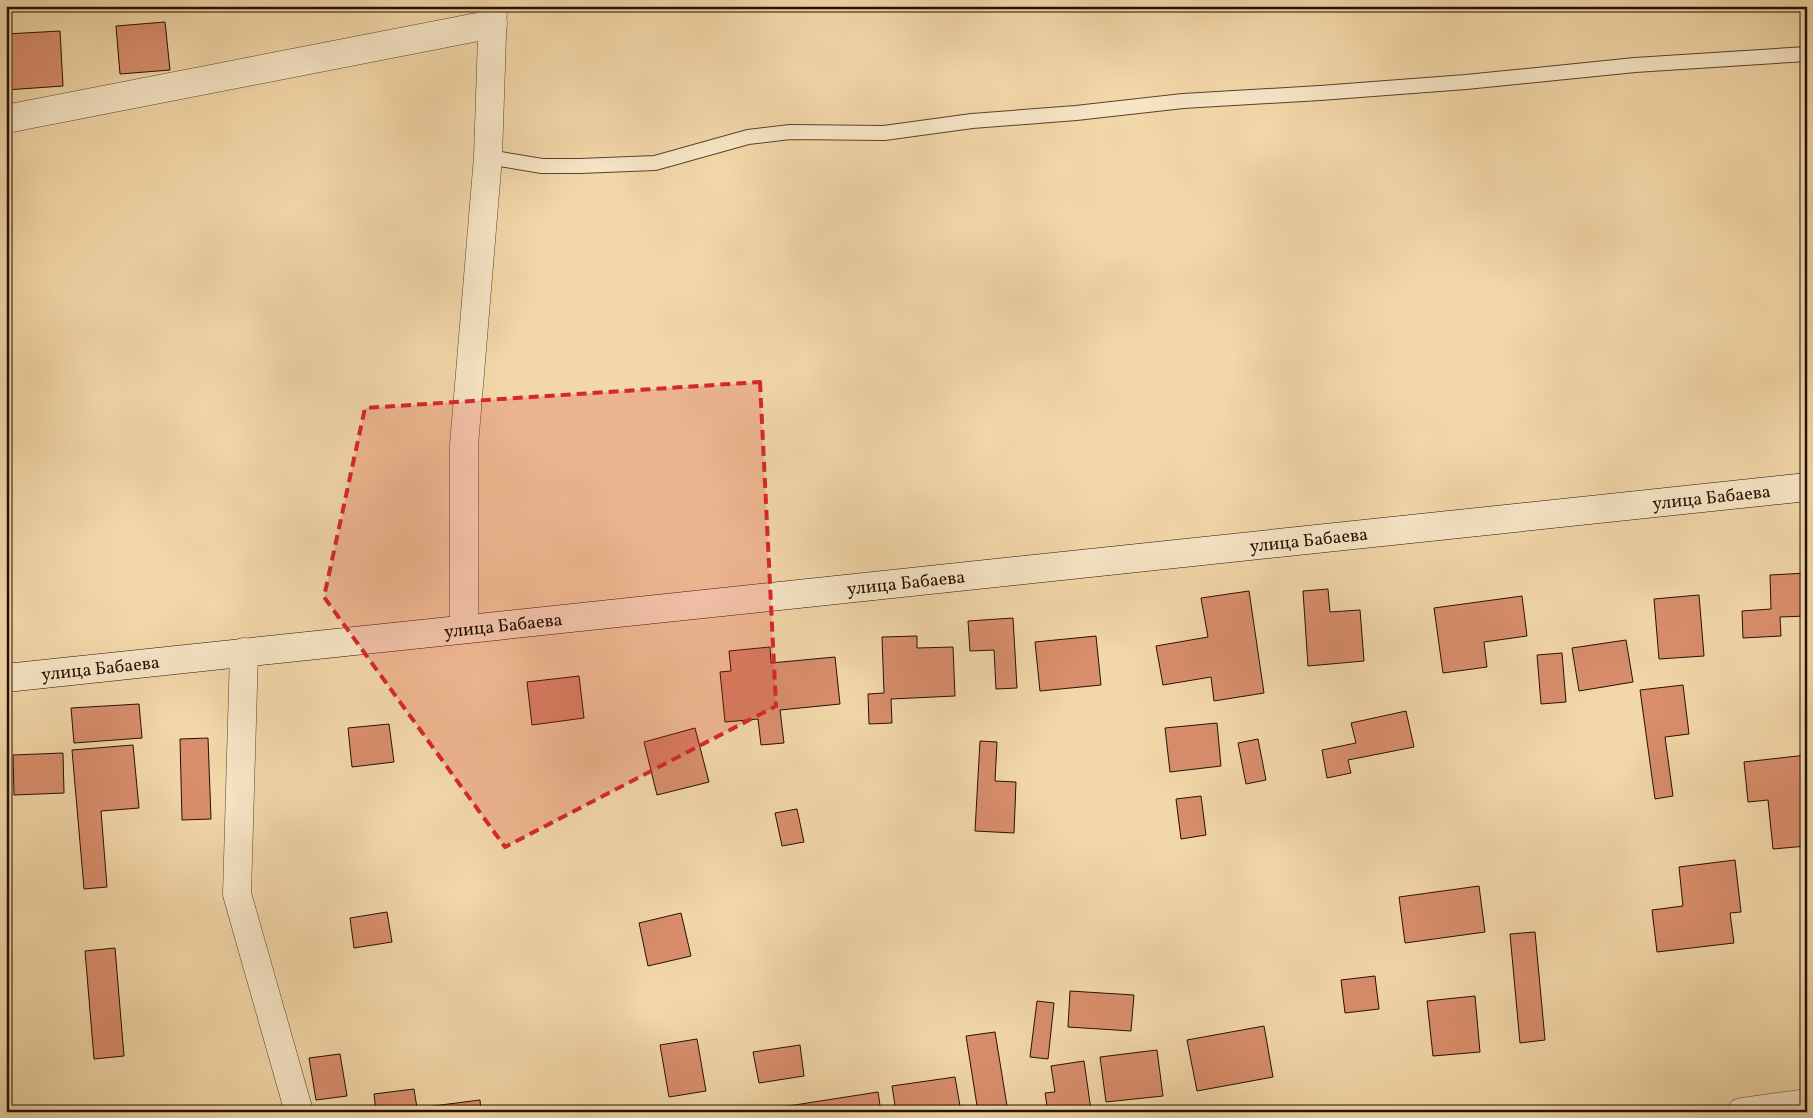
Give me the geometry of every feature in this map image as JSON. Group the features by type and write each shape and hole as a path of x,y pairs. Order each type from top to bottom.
{"street":[{"path":"6,119 493,15 488,157 464,445 464,629"},
{"name":"улица Бабаева","path":"6,678 1807,487"},
{"path":"244,652 237,894 298,1112"},
{"path":"1741,1112 1807,1103"}],"lane":[{"path":"488,157 542,166 655,163 748,137 790,132 884,134 972,121 1076,113 1184,101 1320,94 1635,65 1807,54"}],"highlighted area":[{"path":"760,382 776,706 505,847 324,597 365,408"}],"building":[{"path":"165,22 170,70 120,74 116,26"},
{"path":"60,31 63,86 6,90 6,34"},
{"path":"1807,573 1807,616 1780,617 1781,636 1743,638 1742,611 1771,609 1770,575"},
{"path":"1328,589 1330,612 1360,610 1364,661 1308,666 1303,591"},
{"path":"1249,591 1264,693 1214,701 1211,677 1163,685 1156,646 1208,637 1201,598"},
{"path":"1699,595 1704,656 1659,659 1654,599"},
{"path":"1522,596 1527,636 1484,642 1487,667 1443,673 1434,608"},
{"path":"1013,618 1017,688 996,689 994,650 970,651 968,621"},
{"path":"917,636 917,648 953,647 955,696 891,699 892,723 869,724 868,694 884,693 882,637"},
{"path":"1096,636 1101,685 1040,691 1035,642"},
{"path":"1626,640 1633,682 1579,691 1572,648"},
{"path":"770,647 771,663 835,657 840,704 780,710 784,743 761,745 758,719 725,722 720,672 731,671 729,651"},
{"path":"1562,653 1566,702 1541,704 1537,655"},
{"path":"579,676 584,718 532,725 527,682"},
{"path":"1683,685 1689,734 1665,737 1673,796 1655,799 1640,690"},
{"path":"139,704 142,738 74,743 71,708"},
{"path":"1406,711 1414,747 1348,760 1351,773 1327,778 1322,750 1356,743 1351,723"},
{"path":"1217,723 1221,766 1170,772 1165,728"},
{"path":"389,724 394,762 352,767 348,728"},
{"path":"695,728 709,782 657,795 644,742"},
{"path":"208,738 211,819 182,820 180,739"},
{"path":"1258,739 1266,780 1246,784 1238,743"},
{"path":"980,741 997,742 995,781 1016,782 1014,833 975,831"},
{"path":"133,745 139,808 101,811 107,887 84,889 72,750"},
{"path":"63,753 64,793 14,795 13,755"},
{"path":"1807,755 1807,846 1773,849 1768,800 1748,802 1744,762"},
{"path":"1201,796 1206,835 1181,839 1176,799"},
{"path":"797,809 804,842 782,846 775,813"},
{"path":"1735,860 1741,912 1730,913 1734,943 1657,952 1652,910 1683,906 1679,867"},
{"path":"1479,886 1485,932 1405,943 1399,897"},
{"path":"387,912 392,942 354,948 350,918"},
{"path":"681,913 691,956 648,966 639,923"},
{"path":"1535,932 1545,1040 1520,1043 1510,934"},
{"path":"115,948 124,1056 94,1059 85,951"},
{"path":"1375,976 1379,1009 1345,1013 1341,980"},
{"path":"1070,991 1134,995 1131,1031 1068,1027"},
{"path":"1475,996 1480,1052 1433,1056 1427,1001"},
{"path":"1037,1001 1054,1003 1048,1059 1030,1057"},
{"path":"1264,1026 1273,1077 1197,1091 1187,1040"},
{"path":"995,1032 1008,1112 978,1112 966,1036"},
{"path":"697,1039 706,1091 669,1097 660,1045"},
{"path":"800,1045 804,1076 759,1083 753,1052"},
{"path":"1157,1050 1163,1096 1106,1102 1100,1057"},
{"path":"340,1054 347,1096 316,1100 309,1058"},
{"path":"1084,1061 1091,1110 1048,1112 1045,1093 1055,1092 1051,1066"},
{"path":"955,1077 961,1112 896,1112 892,1086"},
{"path":"414,1089 417,1108 480,1100 481,1112 376,1112 374,1094"},
{"path":"878,1092 881,1112 770,1112 769,1109"}]}
